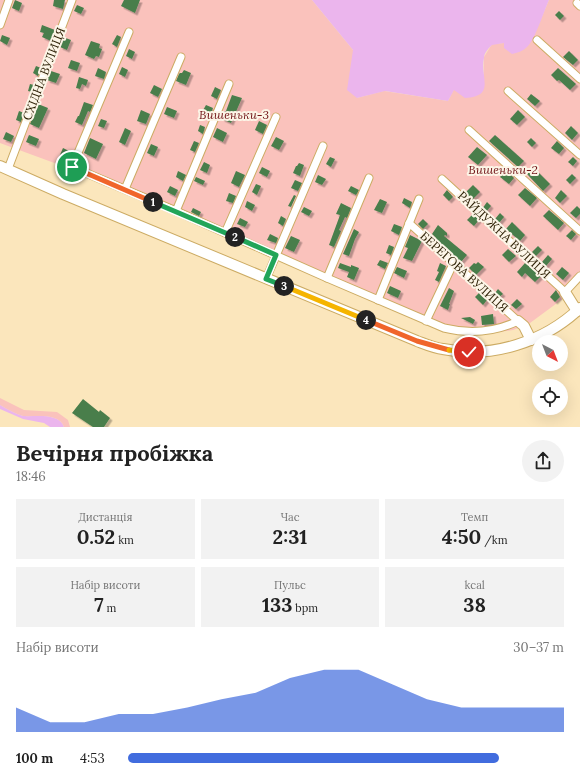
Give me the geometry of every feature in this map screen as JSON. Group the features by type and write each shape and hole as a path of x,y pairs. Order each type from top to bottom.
{"street":[{"path":"0,25 9,0"},
{"name":"СХІДНА ВУЛИЦЯ","path":"4,167 16,149 72,0"},
{"path":"129,32 72,167 426,321 457,331 497,329 518,321 524,326 531,340"},
{"path":"537,40 580,80"},
{"path":"125,189 181,57"},
{"path":"176,211 229,84"},
{"path":"508,91 580,155"},
{"path":"225,233 276,116"},
{"path":"469,130 580,231"},
{"path":"266,279 323,146"},
{"path":"4,167 63,194 266,279 417,341 443,349 469,352 499,349 531,340 555,328 578,310 565,292 580,276"},
{"path":"326,278 369,178"},
{"name":"РАЙДУЖНА ВУЛИЦЯ","path":"442,179 565,292"},
{"path":"378,300 419,199"},
{"name":"БЕРЕГОВА ВУЛИЦЯ","path":"409,223 518,321"},
{"path":"426,321 454,262"}],"green space":[{"name":"Вишеньки-3","path":"0,0 312,0 353,50 357,98 384,91 448,101 454,89 459,93 484,88 484,57 492,44 504,43 535,33 549,0 580,0 580,279 568,295 530,323 513,330 483,334 430,325 68,168 0,143"},
{"path":"0,398 24,410 57,412 68,420 70,427 64,427 61,422 52,417 23,416 17,414 0,405"}],"shaded area":[{"path":"312,0 549,0 533,38 525,48 520,52 512,54 504,48 504,43 492,45 487,51 484,56 483,65 485,85 484,90 480,94 475,97 465,98 454,90 448,101 385,91 357,98 347,90 353,50"},
{"path":"0,405 23,416 52,417 61,422 64,427 50,427 44,423 23,419 0,409"}],"building":[{"path":"15,0 22,3 19,11 12,8"},
{"path":"54,0 65,0 63,9 53,6"},
{"path":"124,0 140,0 135,13 121,6"},
{"path":"77,5 84,8 81,14 74,11"},
{"path":"559,11 564,16 560,20 555,15"},
{"path":"42,25 55,30 51,41 42,37 44,33 40,32"},
{"path":"2,35 10,38 7,45 0,41"},
{"path":"117,35 121,37 117,47 112,44"},
{"path":"63,37 71,40 67,50 60,47"},
{"path":"91,41 100,44 99,48 102,49 99,57 96,56 94,59 85,55"},
{"path":"129,49 135,52 132,59 126,56"},
{"path":"569,51 578,60 573,65 563,57"},
{"path":"71,60 80,63 77,71 68,68"},
{"path":"36,66 41,68 38,76 33,73"},
{"path":"122,67 128,70 125,77 119,74"},
{"path":"98,68 106,72 104,79 95,76"},
{"path":"558,68 576,84 570,90 551,75"},
{"path":"184,70 191,73 186,85 176,81 179,74"},
{"path":"51,71 60,74 56,83 47,80"},
{"path":"79,77 88,80 86,86 82,84 80,89 76,88"},
{"path":"30,84 34,85 32,92 28,91"},
{"path":"154,85 162,89 158,97 150,93"},
{"path":"215,87 221,90 217,99 211,96"},
{"path":"531,94 540,101 535,106 527,99"},
{"path":"232,95 242,98 231,123 222,119"},
{"path":"84,102 93,105 90,112 88,111 82,125 75,122"},
{"path":"38,104 48,108 39,128 30,124"},
{"path":"206,105 213,108 210,116 202,112"},
{"path":"167,107 177,111 174,118 164,114"},
{"path":"141,110 150,114 146,124 137,121"},
{"path":"518,110 525,117 517,125 510,119"},
{"path":"19,111 24,113 21,122 16,120"},
{"path":"101,119 107,121 104,128 98,126"},
{"path":"259,121 267,125 263,134 255,130"},
{"path":"200,125 205,127 203,134 198,131"},
{"path":"571,126 578,133 572,140 565,133"},
{"path":"125,128 131,131 125,145 119,142"},
{"path":"217,128 227,133 223,142 213,137"},
{"path":"6,132 14,136 11,142 3,139"},
{"path":"29,135 39,139 36,146 26,142"},
{"path":"495,135 524,161 518,167 489,141"},
{"path":"276,137 284,141 279,150 271,146"},
{"path":"90,138 103,144 96,159 84,153"},
{"path":"531,138 536,143 532,147 527,142"},
{"path":"194,141 199,143 195,152 190,150"},
{"path":"557,141 564,148 559,154 551,148"},
{"path":"151,144 158,147 154,156 147,153"},
{"path":"477,147 487,155 478,165 468,157"},
{"path":"63,148 71,152 67,161 59,157"},
{"path":"330,157 335,159 331,167 326,164"},
{"path":"573,157 577,161 573,166 568,162"},
{"path":"204,162 210,165 207,173 200,170"},
{"path":"299,163 304,165 300,176 293,173"},
{"path":"262,167 270,171 267,177 259,173"},
{"path":"533,167 550,184 543,191 527,174"},
{"path":"506,170 514,178 509,184 500,177"},
{"path":"178,171 186,175 183,181 176,177"},
{"path":"236,171 245,175 239,187 231,183"},
{"path":"572,174 576,178 570,184 566,180"},
{"path":"318,175 326,179 322,185 315,182"},
{"path":"196,177 205,181 203,185 194,181"},
{"path":"295,180 302,183 298,191 291,188"},
{"path":"256,184 261,186 257,195 252,192"},
{"path":"473,185 480,192 472,200 465,193"},
{"path":"170,186 178,190 175,196 167,192"},
{"path":"351,186 359,190 356,195 348,191"},
{"path":"525,188 537,198 530,206 518,195"},
{"path":"447,190 453,197 449,201 443,195"},
{"path":"561,190 567,196 560,203 555,198"},
{"path":"229,193 236,196 233,203 226,201"},
{"path":"294,195 296,196 291,207 288,206"},
{"path":"404,198 412,202 410,208 402,203"},
{"path":"380,199 387,202 382,213 374,210"},
{"path":"247,201 255,205 252,211 245,207"},
{"path":"487,202 491,206 486,212 482,209"},
{"path":"341,203 351,208 347,218 345,217 339,230 341,231 334,247 329,245 340,215 336,214"},
{"path":"577,206 580,209 580,214 576,218 570,213"},
{"path":"304,207 312,211 309,216 301,212"},
{"path":"193,208 201,212 199,216 191,212"},
{"path":"549,210 564,223 558,230 543,216"},
{"path":"500,213 504,217 499,223 495,219"},
{"path":"473,214 479,220 474,226 467,220"},
{"path":"281,216 286,219 283,226 278,223"},
{"path":"240,218 248,222 245,227 237,224"},
{"path":"423,219 428,224 423,229 418,224"},
{"path":"512,222 525,235 520,241 506,229"},
{"path":"394,224 402,227 399,235 391,231"},
{"path":"438,225 447,233 447,236 444,236 467,255 461,262 434,239 436,238 432,234"},
{"path":"354,229 359,232 349,256 343,254"},
{"path":"572,230 576,234 571,240 566,236"},
{"path":"270,234 278,238 276,243 267,240"},
{"path":"410,235 422,241 412,261 403,258 408,248 405,247"},
{"path":"291,236 300,240 294,252 285,248"},
{"path":"389,245 394,247 391,255 386,253"},
{"path":"538,246 542,250 536,256 532,252"},
{"path":"508,249 516,256 509,262 502,255"},
{"path":"548,255 552,259 546,266 542,262"},
{"path":"380,260 388,263 385,269 377,265"},
{"path":"478,262 484,267 476,275 469,268 474,263 476,264"},
{"path":"340,263 359,268 354,280 347,277 349,272 338,268"},
{"path":"440,263 446,266 439,282 435,280 439,272 437,271"},
{"path":"525,263 541,276 535,282 525,273 522,277 517,272"},
{"path":"397,267 407,271 404,278 394,273"},
{"path":"562,267 569,273 563,280 556,274"},
{"path":"390,286 401,291 398,298 387,293"},
{"path":"449,288 454,291 448,310 440,306"},
{"path":"498,289 503,294 499,297 495,293"},
{"path":"556,290 560,297 555,302 550,297"},
{"path":"479,293 487,300 483,305 475,297"},
{"path":"517,299 522,304 516,309 511,305"},
{"path":"493,314 494,324 482,325 481,316"},
{"path":"470,317 475,320 473,324 461,318"},
{"path":"83,399 99,412 100,410 110,418 104,427 93,427 72,413"}],"route":[{"path":"72,167 276,255 266,279 417,341 443,349 469,352"}],"park label":[{"name":"Вишеньки-2","path":"503,170"}]}
